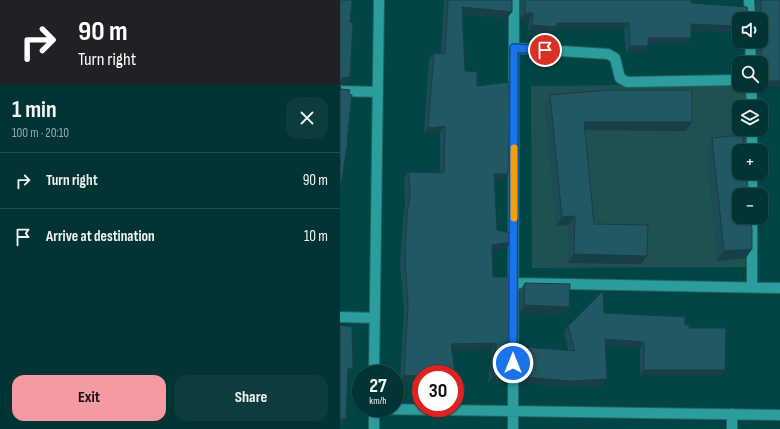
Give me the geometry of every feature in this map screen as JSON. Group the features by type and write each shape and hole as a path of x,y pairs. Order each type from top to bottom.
{"street":[{"path":"374,365 379,0"},
{"path":"513,429 514,0"},
{"path":"749,0 750,12"},
{"path":"514,48 608,54 615,58 620,78 627,82 732,80"},
{"path":"340,91 378,92"},
{"path":"752,224 752,287"},
{"path":"514,283 780,288"},
{"path":"340,318 374,318"},
{"path":"404,409 780,415"},
{"path":"732,414 732,429"},
{"path":"374,417 374,429"}],"shaded area":[{"path":"732,84 732,92 749,92 750,100 732,100 732,136 750,136 750,144 732,144 732,180 750,180 750,188 732,188 732,224 741,224 751,267 532,268 531,86"}],"building":[{"path":"340,0 352,0 350,23 353,22 350,77 342,78 340,81"},
{"path":"448,0 512,0 512,12 462,7 465,71 477,72 477,86 509,82 510,141 508,174 494,174 497,230 511,233 511,242 492,245 493,277 511,277 511,305 509,305 511,332 511,376 493,377 496,343 451,344 454,365 412,365 412,376 404,376 408,305 405,258 407,214 410,197 409,172 444,173 445,126 428,128 434,53 445,54"},
{"path":"525,0 691,0 691,3 747,7 748,12 732,12 732,26 691,24 691,38 648,38 648,46 630,46 629,23 557,23 557,27 532,25 533,13 525,13"},
{"path":"761,0 780,0 780,81 768,81 768,56 762,56 761,48 768,48 768,12 761,12"},
{"path":"340,86 341,89 350,90 349,94 352,95 348,141 341,185 340,185"},
{"path":"608,90 692,90 692,122 584,122 594,224 648,225 647,256 574,254 575,216 562,217 550,95"},
{"path":"743,136 744,144 732,144 732,180 747,180 748,188 732,188 732,224 752,224 752,249 724,251 712,138"},
{"path":"525,283 570,284 569,307 524,305"},
{"path":"603,291 604,313 685,317 685,325 689,325 689,328 726,328 725,370 644,370 644,342 605,339 607,379 571,381 524,377 524,347 575,351 568,326"},
{"path":"340,325 352,327 353,365 352,369 348,368 346,419 340,419"}],"slow traffic":[{"path":"514,148 514,218"}],"route":[{"path":"513,363 514,48 545,50"}]}
